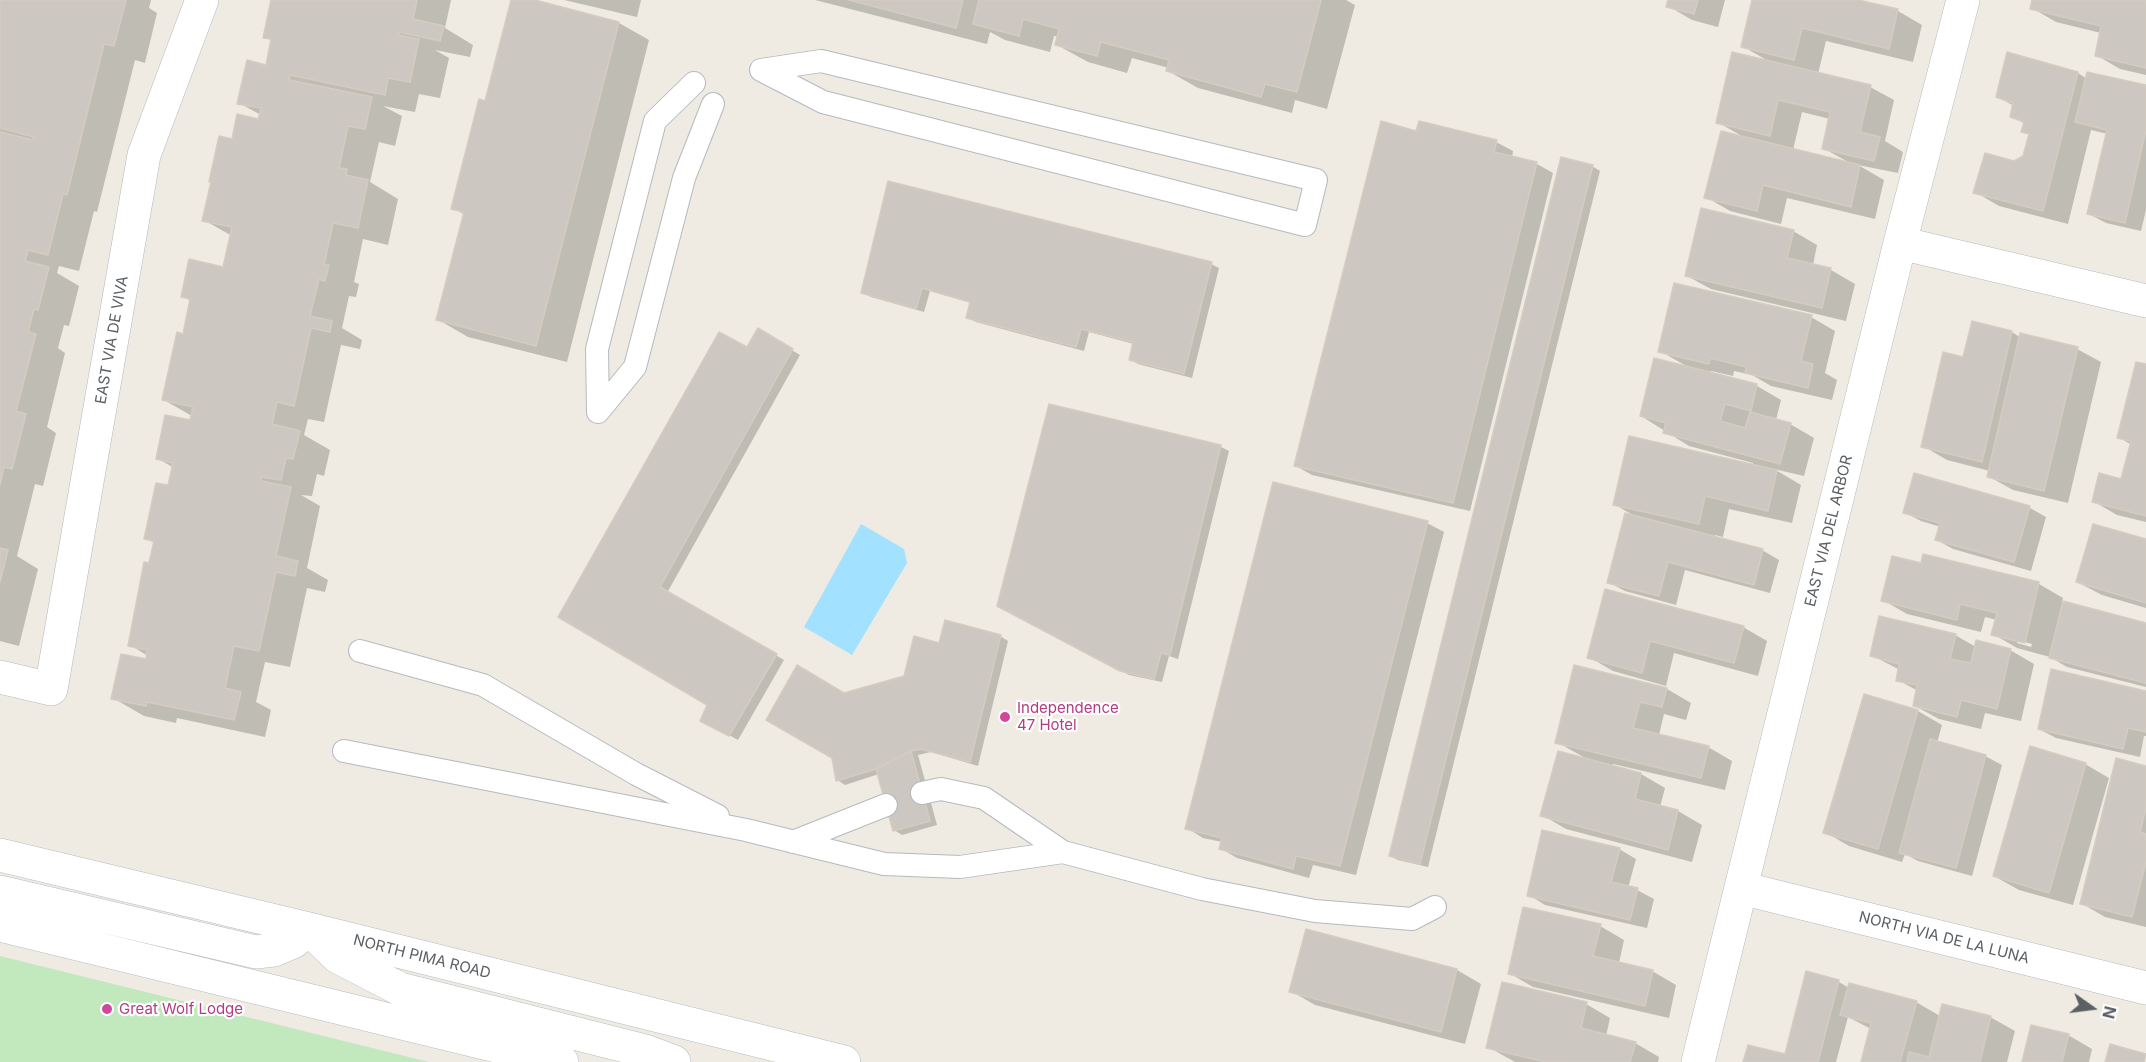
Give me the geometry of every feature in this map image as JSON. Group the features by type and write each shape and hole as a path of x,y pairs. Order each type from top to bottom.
{"street":[{"name":"EAST VIA DE VIVA","path":"0,677 51,688 144,155 202,0"},
{"name":"EAST VIA DEL ARBOR","path":"1698,1062 1900,243 1963,0"},
{"path":"1900,243 2146,301"},
{"name":"NORTH PIMA ROAD","path":"0,855 844,1062"},
{"name":"NORTH VIA DE LA LUNA","path":"1741,888 2146,988"},
{"path":"0,892 256,952 274,950 293,942 309,929 338,957 400,989 645,1051 674,1062"},
{"path":"0,925 562,1062"}],"lane":[{"path":"821,62 1316,180 1305,225 823,102 761,70 821,62"},
{"path":"694,83 655,121 597,349 598,411 635,368 684,178 713,104"},
{"path":"360,651 483,686 636,774 746,830"},
{"path":"344,751 746,830 884,864 960,867 1063,852"},
{"path":"922,793 941,789 984,798 1063,852 1202,889 1316,911 1412,919 1435,907"},
{"path":"793,842 886,805"}],"green space":[{"name":"Great Wolf Lodge","path":"0,956 429,1062 0,1062"}],"water":[{"path":"861,524 904,549 907,563 852,655 804,627"}],"building":[{"path":"0,0 126,0 114,46 104,44 67,195 63,194 48,255 28,250 25,261 49,267 38,310 34,309 28,332 36,334 16,411 26,414 12,469 4,467 0,485 0,132 33,140 34,137 0,128"},
{"path":"271,0 417,0 413,19 444,26 440,41 399,32 398,35 419,39 410,82 388,78 385,95 290,75 289,80 372,97 365,129 348,126 339,168 347,169 346,175 368,180 358,228 333,223 324,265 329,265 325,281 319,279 310,316 332,321 330,332 311,328 294,406 277,402 272,424 300,431 293,459 286,458 281,480 261,477 261,481 291,487 276,556 298,561 295,576 276,572 259,651 234,646 225,688 241,692 234,720 147,702 146,706 111,699 121,654 146,659 147,650 128,646 144,562 149,563 154,541 144,539 156,483 168,485 173,463 156,459 165,415 190,420 193,407 162,400 177,332 183,334 190,299 181,297 189,259 223,267 232,227 202,221 211,182 209,182 219,136 232,139 237,114 258,119 261,108 237,104 247,60 266,65 271,39 263,38"},
{"path":"511,0 535,0 619,22 536,346 436,320 464,212 451,209 479,99 485,101"},
{"path":"849,0 963,0 956,28"},
{"path":"979,0 1321,0 1297,92 1265,84 1261,97 1166,71 1169,60 1101,42 1097,56 1055,45 1059,29 1023,19 1019,36 973,24"},
{"path":"1668,0 1698,0 1694,14 1666,7"},
{"path":"1752,0 1858,0 1898,9 1889,49 1802,28 1794,60 1741,47"},
{"path":"2032,0 2146,0 2146,68 2095,56 2101,26 2030,9"},
{"path":"1732,52 1871,85 1860,132 1880,137 1874,161 1822,149 1830,112 1778,100 1770,136 1716,123"},
{"path":"2007,52 2078,72 2043,211 1973,193 1985,153 2014,161 2023,156 2029,134 2021,132 2024,122 2010,117 2013,103 1996,97"},
{"path":"2087,72 2146,85 2146,129 2125,223 2087,214 2107,130 2075,122"},
{"path":"1381,121 1416,131 1419,121 1497,140 1494,152 1537,162 1453,503 1294,466"},
{"path":"1721,131 1860,165 1851,207 1763,185 1757,211 1704,198"},
{"path":"1561,157 1593,165 1420,864 1389,856"},
{"path":"888,181 1212,262 1184,374 1129,360 1133,342 1081,329 1076,347 966,318 970,302 922,288 916,309 861,293"},
{"path":"1701,208 1794,230 1787,258 1831,268 1822,308 1685,276"},
{"path":"1674,283 1812,315 1801,361 1813,364 1808,388 1745,373 1747,367 1710,358 1709,364 1658,352"},
{"path":"1972,321 2012,331 1982,462 1921,447 1943,352 1963,357"},
{"path":"758,328 793,349 660,587 777,654 729,736 700,721 707,705 558,617 719,332 747,347"},
{"path":"2020,333 2078,347 2044,491 1987,477"},
{"path":"1654,358 1757,384 1751,411 1725,404 1720,421 1745,428 1750,412 1791,423 1780,464 1663,433 1666,423 1640,416"},
{"path":"2136,362 2146,364 2146,516 2092,502 2099,473 2121,479 2131,441 2117,438"},
{"path":"1049,404 1221,445 1170,655 1161,653 1154,679 1120,671 997,606"},
{"path":"1629,436 1777,470 1768,511 1705,496 1699,524 1613,505"},
{"path":"1914,473 2030,506 2014,562 1935,540 1940,523 1903,513"},
{"path":"1273,482 1428,521 1340,866 1296,856 1293,869 1219,849 1222,838 1185,829"},
{"path":"1625,513 1763,549 1754,585 1668,562 1659,596 1607,583"},
{"path":"2093,524 2146,539 2146,603 2076,582"},
{"path":"0,548 8,550 0,582"},
{"path":"1923,554 2039,582 2025,643 1991,635 1997,613 1960,604 1957,620 1881,601 1892,556 1921,563"},
{"path":"1605,589 1744,626 1734,663 1650,641 1642,673 1587,658"},
{"path":"2063,601 2146,623 2146,683 2049,658"},
{"path":"1879,616 1956,634 1950,659 1971,663 1976,640 2011,649 1997,709 1961,700 1957,717 1913,706 1917,685 1896,681 1899,664 1870,656"},
{"path":"945,620 1001,635 970,762 921,749 911,751 876,769 836,781 832,758 766,720 797,665 844,693 904,676 914,636 939,643"},
{"path":"1574,665 1667,688 1662,707 1640,702 1633,728 1709,746 1701,778 1555,743"},
{"path":"2051,669 2146,691 2146,732 2128,728 2123,749 2038,729"},
{"path":"1864,694 1918,710 1878,849 1823,833"},
{"path":"1930,739 1986,755 1956,868 1899,853"},
{"path":"2030,746 2086,763 2049,893 1993,876"},
{"path":"911,751 930,821 893,831 876,769"},
{"path":"1558,751 1641,773 1635,799 1678,810 1668,850 1540,816"},
{"path":"2116,758 2146,766 2146,807 2140,832 2146,834 2146,862 2132,917 2080,904"},
{"path":"1542,830 1620,848 1611,882 1638,888 1630,920 1527,896"},
{"path":"1523,907 1601,924 1593,956 1653,970 1645,1006 1508,974"},
{"path":"1306,929 1457,969 1441,1032 1289,992"},
{"path":"1806,971 1839,980 1818,1062 1743,1062 1748,1045 1785,1054"},
{"path":"1502,982 1587,1002 1581,1028 1636,1042 1630,1062 1546,1062 1486,1048"},
{"path":"1849,983 1917,1001 1900,1062 1861,1062 1871,1023 1840,1015"},
{"path":"1942,1004 1991,1016 1980,1062 1907,1062 1909,1052 1929,1057"},
{"path":"2031,1025 2069,1034 2062,1062 2022,1062"},
{"path":"2110,1044 2146,1054 2144,1062 2105,1062"}],"place":[{"name":"Independence 47 Hotel","path":"1005,717"},
{"name":"Great Wolf Lodge","path":"107,1009"}]}
